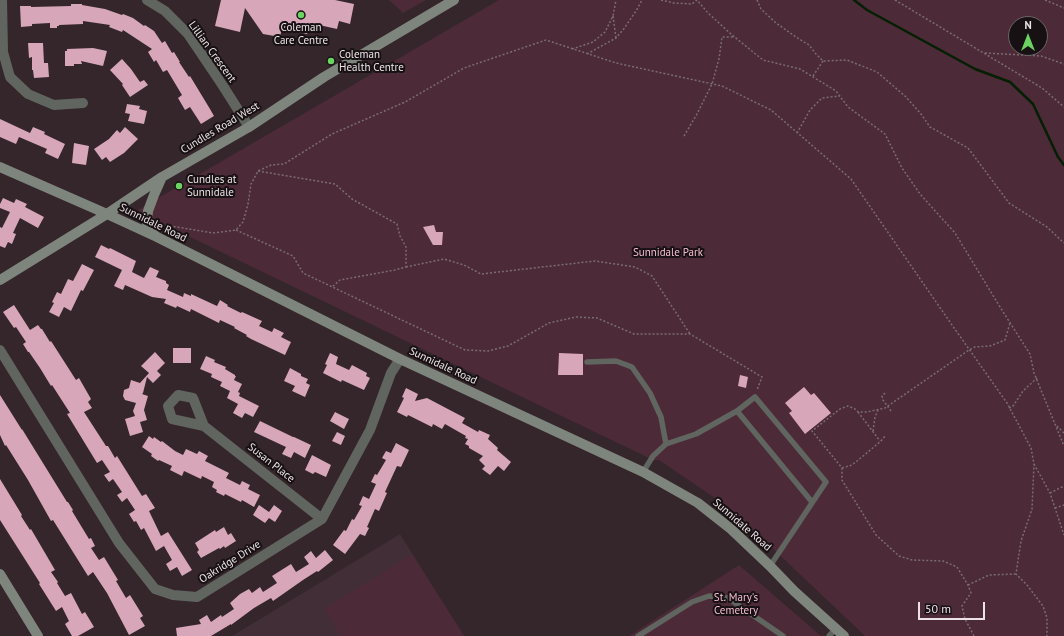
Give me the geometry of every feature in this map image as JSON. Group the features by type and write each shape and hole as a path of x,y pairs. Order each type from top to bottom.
{"main road":[{"name":"Cundles Road West","path":"0,280 107,214 162,177 249,127 324,77 454,0"},
{"name":"Sunnidale Road","path":"0,167 156,237 400,360 643,472 698,503 731,529 770,566 833,632 844,636"},
{"path":"156,237 147,224 148,211 162,177"},
{"path":"0,574 38,636"}],"street":[{"path":"2,0 4,52 10,77 28,94 54,105 83,103"},
{"name":"Lillian Crescent","path":"146,0 165,11 188,34 249,127"},
{"name":"Oakridge Drive","path":"0,350 119,543 155,589 173,595 198,596 322,519 370,430 391,373 400,360"},
{"name":"Susan Place","path":"204,426 322,519"}],"lane":[{"path":"587,362 616,361 632,367 650,393 661,417 666,444"},
{"path":"643,472 652,456 666,444 696,434 737,411 755,397 826,482 770,566"},
{"path":"737,411 812,502"},
{"path":"638,636 692,602 710,596 728,598 783,636"}],"path":[{"path":"572,49 593,42 605,32 613,16 616,0"},
{"path":"587,54 616,38 636,12 642,0"},
{"path":"661,0 674,3 692,4 697,0 708,13 763,60 800,69 836,91 848,107 885,134 902,168 920,194 955,233 1030,354 1036,378 1064,446"},
{"path":"757,0 761,9 781,26 809,45 823,61 847,60 878,72 906,96 930,127 968,148 1010,203 1047,227 1064,243"},
{"path":"895,0 1042,88 1064,107"},
{"path":"1046,0 1064,8"},
{"path":"613,16 616,38"},
{"path":"684,136 712,84 719,60 722,37 735,37"},
{"path":"236,230 243,222 251,184 258,172 272,165 284,164 332,134 405,102 464,68 546,40 616,64 722,86 771,110 851,179 1009,408 1031,448 1034,464 1032,509 1021,541 1016,574"},
{"path":"983,53 1041,56 1064,64"},
{"path":"813,77 823,61"},
{"path":"797,133 810,110 822,98 840,96"},
{"path":"258,172 335,184 352,199 397,224 400,236 406,247 406,266"},
{"path":"184,227 213,233 236,230 293,256 303,273 465,350 488,352 508,346 550,323 576,317 597,318 634,334 690,334"},
{"path":"332,287 340,280 396,270 406,266 444,259 464,265 481,274 595,261 635,267 652,276 690,334 762,377 755,397"},
{"path":"858,412 867,412 885,408 969,350 975,347 990,346 1005,340 1010,323"},
{"path":"1009,408 1013,406 1023,391 1036,378"},
{"path":"885,393 882,396 883,400 890,411"},
{"path":"881,441 858,412 848,406 840,409 812,431 842,468 842,480 876,535 899,556 912,560 943,561 957,568 968,585 971,593 962,606 965,620 974,636"},
{"path":"873,432 875,417 878,410"},
{"path":"1055,424 1064,432"},
{"path":"842,468 852,465 885,436"},
{"path":"1034,464 1050,493 1064,535"},
{"path":"1050,493 1064,486"},
{"path":"1055,508 1064,505"},
{"path":"968,585 989,575 1016,574 1044,606 1047,618 1047,636"}],"shaded area":[{"path":"400,534 464,636 232,636"}],"green space":[{"path":"389,0 426,0 403,13"},
{"name":"Sunnidale Park","path":"499,0 1064,0 1064,636 865,636 731,509 659,460 653,460 136,211"},
{"path":"412,554 464,636 341,636 324,609"},
{"name":"St. Mary's Cemetery","path":"739,565 821,636 629,636"}],"building":[{"name":"Coleman Care Centre","path":"221,0 335,0 354,4 350,24 339,21 337,29 310,23 307,34 282,28 280,37 263,34 245,8 240,32 215,26"},
{"path":"71,4 82,4 105,9 122,15 123,14 133,18 154,31 162,43 165,41 172,53 174,52 214,116 201,124 190,107 185,110 178,98 182,95 167,70 163,72 156,60 154,62 148,52 152,49 123,30 122,32 109,27 110,25 83,21 83,24 59,25 57,28 50,28 50,23 32,24 32,26 21,27 20,6 71,6"},
{"path":"28,43 43,43 44,63 48,63 49,77 34,78 32,70 32,57 29,58"},
{"path":"93,48 107,51 103,66 81,61 82,64 65,66 65,51 67,51 67,49"},
{"path":"122,59 140,82 144,80 148,85 130,97 122,85 123,84 110,70"},
{"path":"127,104 140,106 139,109 147,111 144,124 128,121 130,114 125,113"},
{"path":"0,119 30,133 33,127 45,132 44,134 65,144 58,159 45,153 47,149 19,137 16,144 0,137"},
{"path":"125,127 138,139 124,153 110,162 106,157 102,160 94,149 109,139 117,130 120,133"},
{"path":"74,143 89,146 86,165 72,163"},
{"path":"3,198 14,203 16,199 27,204 25,207 44,217 38,228 20,218 13,233 16,234 12,244 8,242 5,248 0,246 0,227 2,228 10,212 0,208"},
{"path":"434,225 436,232 443,232 442,245 433,245 423,227"},
{"path":"101,245 136,261 132,272 144,278 150,267 159,271 156,277 166,281 169,285 167,290 183,297 184,293 191,296 191,294 217,306 220,300 228,305 227,306 241,313 242,312 262,321 259,326 272,332 274,328 284,333 281,337 291,342 285,355 251,339 234,328 235,327 220,320 219,323 191,309 190,312 177,306 176,308 164,303 166,299 152,297 125,285 123,290 114,286 122,270 95,257"},
{"path":"82,264 94,270 83,291 81,290 71,311 64,307 59,317 49,312 54,303 52,302 57,292 61,294 68,279 73,281"},
{"path":"14,305 30,330 38,325 42,329 76,380 79,378 91,399 88,402 92,408 84,412 115,458 117,456 142,496 146,494 155,508 149,511 161,536 168,532 192,570 182,576 177,567 170,571 166,564 172,560 164,546 156,551 144,528 141,530 136,521 134,522 129,514 135,510 127,498 122,502 117,495 122,492 113,479 109,482 104,475 110,472 102,460 97,463 67,414 70,413 23,344 26,342 3,312"},
{"path":"173,348 191,348 191,363 173,363"},
{"path":"155,352 165,363 157,371 161,375 153,383 147,377 142,394 148,396 144,410 147,420 140,422 143,432 130,436 125,419 135,416 133,411 136,403 125,400 123,396 124,390 129,388 131,380 140,383 149,373 141,366"},
{"path":"330,353 338,357 336,364 349,370 352,365 367,373 366,376 370,378 364,390 342,380 341,382 323,373"},
{"path":"559,353 583,354 583,375 558,375"},
{"path":"206,356 215,360 214,362 226,367 225,369 236,376 234,380 242,384 238,392 240,393 239,396 259,406 253,417 245,413 242,418 233,413 238,404 227,398 230,391 220,386 222,382 211,377 212,374 200,369"},
{"path":"290,368 308,379 306,383 310,385 305,397 292,391 295,386 284,381"},
{"path":"740,375 748,377 746,388 738,386"},
{"path":"804,387 811,395 814,393 831,413 805,434 789,413 792,411 785,403"},
{"path":"406,388 418,394 415,401 427,398 465,418 462,423 478,432 479,430 490,435 488,439 498,448 497,450 511,462 504,471 498,466 490,475 482,469 485,466 479,460 483,456 465,444 468,439 465,438 466,436 445,424 442,429 433,424 432,427 408,415 407,417 397,412 404,398 402,397"},
{"path":"0,395 73,510 72,511 89,539 91,538 95,546 91,548 99,560 104,557 118,580 116,581 126,598 130,595 143,616 140,618 145,626 129,635 107,593 93,572 88,576 53,520 51,521 28,480 6,445 5,446 0,435"},
{"path":"335,412 349,419 344,429 330,421"},
{"path":"260,421 311,445 305,458 294,452 291,458 282,454 286,447 254,432"},
{"path":"337,432 345,436 341,445 332,441"},
{"path":"149,436 153,439 154,437 161,442 162,441 183,455 186,449 197,454 199,451 208,456 205,461 229,473 226,478 240,485 242,481 250,485 248,489 260,495 254,507 242,500 241,502 225,494 224,496 216,492 217,490 212,487 214,482 202,476 201,479 184,471 182,476 170,470 172,466 159,460 158,461 151,456 152,454 142,447"},
{"path":"396,443 409,450 401,467 397,466 385,492 387,493 379,511 375,509 367,527 369,528 365,536 360,534 345,554 333,545 344,530 346,531 352,519 354,520 362,506 359,505 363,496 369,499 376,484 371,482 375,474 377,475 386,460 382,458 386,451 391,453"},
{"path":"312,455 331,465 326,477 315,472 313,474 305,470"},
{"path":"0,479 55,570 51,572 65,596 71,593 82,614 85,612 94,627 78,636 72,636 65,624 69,621 62,607 56,611 0,520"},
{"path":"259,505 269,512 274,505 282,511 275,522 269,518 265,523 253,515"},
{"path":"224,527 228,535 231,533 236,541 225,548 224,546 220,549 219,548 201,558 197,552 199,550 195,543 215,530 216,532"},
{"path":"325,550 333,560 318,572 317,571 303,580 273,601 271,598 254,608 231,625 211,636 177,636 176,628 201,624 199,620 207,615 211,622 221,615 222,617 234,609 230,603 240,594 249,589 252,593 260,587 263,592 277,583 272,576 291,564 296,572 309,564 304,557 311,551 316,558"}],"waterway":[{"path":"854,0 867,10 975,69 1010,82 1033,104 1058,157 1064,165"}],"place":[{"name":"Coleman Care Centre","path":"301,15"},
{"name":"Coleman Health Centre","path":"331,61"},
{"name":"Cundles at Sunnidale","path":"179,186"}]}
